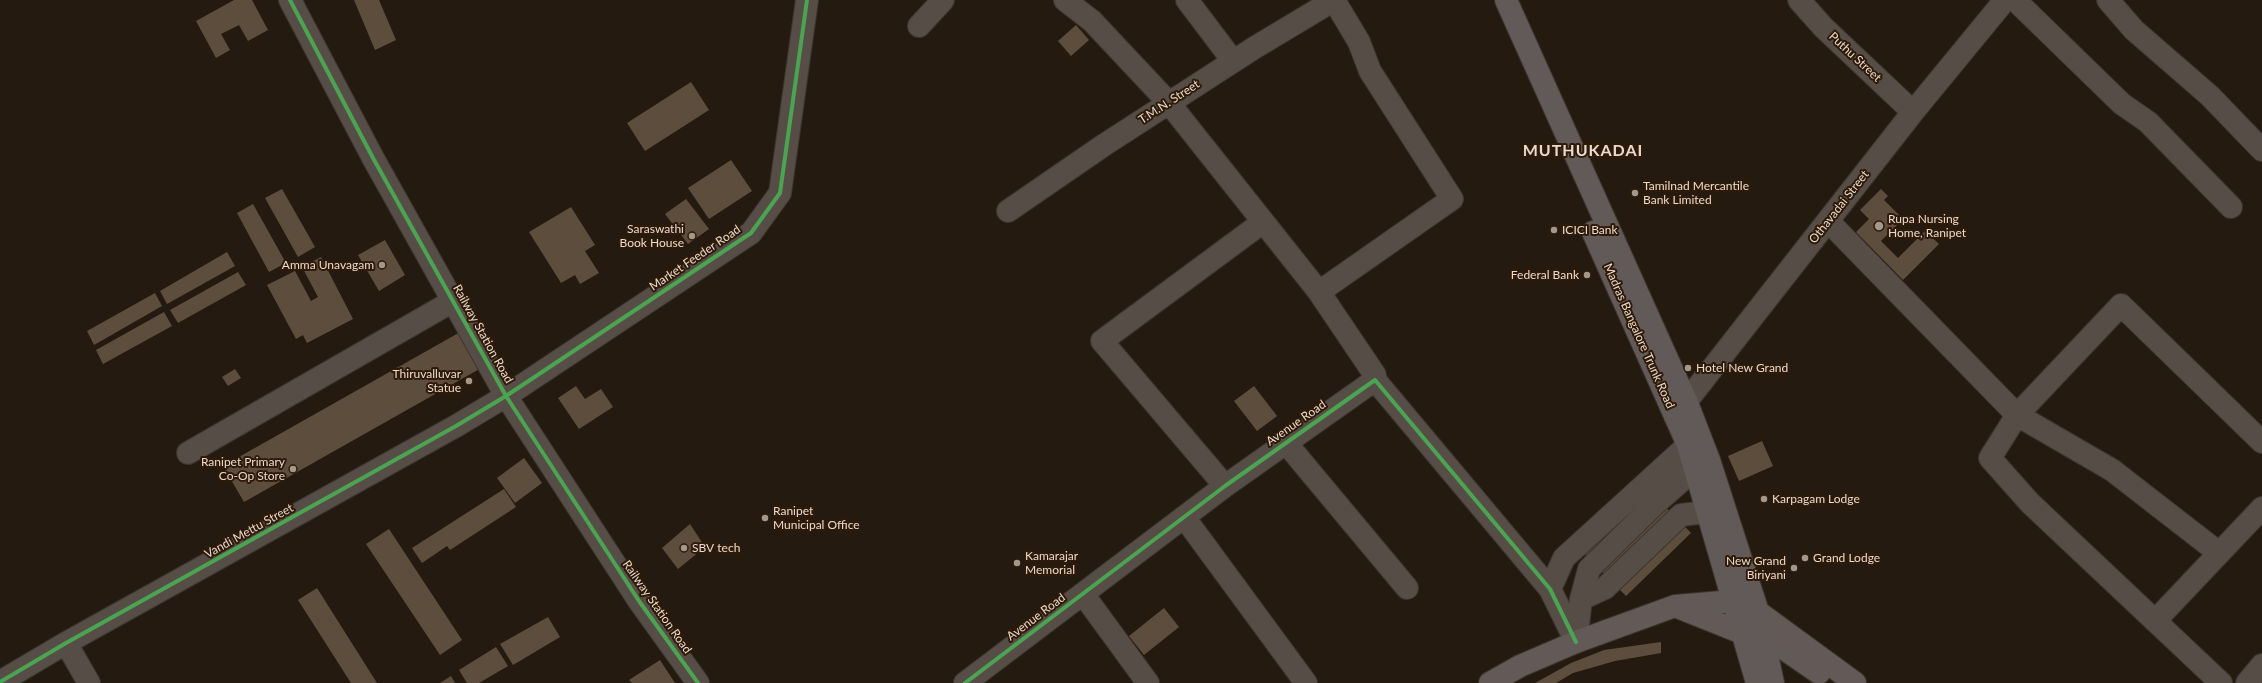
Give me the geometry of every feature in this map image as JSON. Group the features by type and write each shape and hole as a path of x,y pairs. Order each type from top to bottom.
{"highway":[{"name":"Madras Bangalore Trunk Road","path":"1491,0 1681,410"},
{"name":"Madras Bangalore Trunk Road","path":"1506,0 1681,410 1688,445 1696,468 1706,512 1734,601 1753,626 1757,683"},
{"path":"1681,410 1709,460 1753,626 1773,683"}],"main road":[{"path":"1490,683 1520,666 1576,642 1675,606 1734,601"},
{"path":"1675,606 1797,639 1855,683"},
{"path":"1753,626 1834,683"}],"street":[{"name":"Railway Station Road","path":"290,0 373,158 506,396 639,601 698,683"},
{"name":"Market Feeder Road","path":"506,396 751,233 780,193 807,0"},
{"path":"919,26 943,0"},
{"path":"1065,0 1092,21 1169,103 1319,292 1375,374 1375,380 1550,589 1576,642"},
{"path":"1187,0 1233,61"},
{"path":"1319,292 1452,199 1370,71 1359,42 1334,0"},
{"name":"T.M.N. Street","path":"1008,211 1233,61 1334,0"},
{"name":"Puthu Street","path":"1799,0 1823,27 1913,112"},
{"name":"Othavadai Street","path":"1681,410 1913,112 2005,0"},
{"path":"2016,0 2122,104 2148,122 2231,207"},
{"path":"2108,0 2134,30 2210,96 2262,150"},
{"path":"1828,221 2017,414 2112,470 2219,553"},
{"path":"1225,486 1102,341 1263,222"},
{"path":"188,454 453,301"},
{"path":"2221,683 2030,503 1990,458 2017,414 2121,305 2262,442"},
{"name":"Avenue Road","path":"965,683 1225,486 1375,380"},
{"name":"Vandi Mettu Street","path":"0,682 66,643 272,530 456,426 506,396"},
{"path":"1286,443 1407,588"},
{"path":"1550,589 1564,558 1688,445"},
{"path":"1576,642 1581,599 1589,569 1655,504 1696,468"},
{"path":"2155,621 2262,508"},
{"path":"1581,599 1605,588 1681,515 1706,512"},
{"path":"1184,517 1306,683"},
{"path":"1083,594 1148,683"},
{"path":"66,643 89,683"},
{"path":"2247,683 2262,665"}],"building":[{"path":"234,0 252,0 268,30 248,41 239,25 221,34 230,50 216,58 196,21"},
{"path":"354,0 379,0 396,40 375,50"},
{"path":"1076,25 1089,40 1071,56 1058,41"},
{"path":"691,82 709,110 645,151 627,123"},
{"path":"731,160 752,191 709,219 688,188"},
{"path":"282,189 315,247 298,257 265,198"},
{"path":"1881,189 1888,196 1884,200 1903,219 1881,241 1898,258 1925,231 1939,244 1903,280 1856,232 1869,219 1860,210"},
{"path":"686,199 709,229 688,244 665,214"},
{"path":"253,204 286,263 269,272 237,213"},
{"path":"571,207 595,245 585,251 599,273 580,284 575,275 561,283 529,232"},
{"name":"Amma Unavagam","path":"385,240 405,275 379,291 358,255"},
{"path":"227,252 235,266 167,304 160,291"},
{"path":"321,257 353,319 307,343 303,335 296,339 267,285 295,271 311,301 318,297 302,267"},
{"path":"238,272 246,285 178,323 170,310"},
{"path":"155,293 162,306 94,345 87,331"},
{"path":"164,312 172,326 103,364 96,350"},
{"path":"462,331 483,367 244,502 223,466"},
{"path":"235,369 241,378 228,386 222,377"},
{"path":"576,386 585,399 601,389 613,407 579,429 558,398"},
{"path":"1254,386 1277,416 1257,431 1234,401"},
{"path":"1762,441 1773,466 1739,481 1728,456"},
{"path":"524,458 542,483 515,503 497,478"},
{"path":"504,489 516,507 450,550 447,546 422,563 412,548"},
{"path":"1650,491 1691,533 1626,596 1585,554"},
{"name":"SBV tech","path":"690,524 705,547 678,569 662,548"},
{"path":"389,529 462,640 440,655 366,544"},
{"path":"317,588 377,683 351,683 298,600"},
{"path":"1164,608 1179,627 1144,655 1129,636"},
{"path":"548,617 560,637 513,665 500,644"},
{"path":"1661,642 1661,653 1615,661 1573,673 1556,683 1535,683 1571,663 1604,650"},
{"path":"496,647 508,666 479,683 467,683 459,670"},
{"path":"660,660 675,683 632,683 629,680"},
{"path":"451,676 455,683 440,683"}],"cycle path":[{"path":"290,0 373,158 506,396 639,601 698,683"},
{"path":"0,682 66,643 456,426 506,396 751,233 780,193 807,0"},
{"path":"965,683 1225,486 1375,380 1550,589 1576,642"}],"place":[{"name":"Tamilnad Mercantile Bank Limited","path":"1635,193"},
{"name":"Rupa Nursing Home, Ranipet","path":"1879,226"},
{"name":"ICICI Bank","path":"1554,230"},
{"name":"Saraswathi Book House","path":"692,236"},
{"name":"Amma Unavagam","path":"382,265"},
{"name":"Federal Bank","path":"1587,275"},
{"name":"Hotel New Grand","path":"1688,368"},
{"name":"Thiruvalluvar Statue","path":"469,381"},
{"name":"Ranipet Primary Co-Op Store","path":"293,469"},
{"name":"Karpagam Lodge","path":"1764,499"},
{"name":"Ranipet Municipal Office","path":"765,518"},
{"name":"SBV tech","path":"684,548"},
{"name":"Grand Lodge","path":"1805,558"},
{"name":"Kamarajar Memorial","path":"1017,563"},
{"name":"New Grand Biriyani","path":"1794,568"}],"district":[{"name":"MUTHUKADAI","path":"1583,151"}]}
